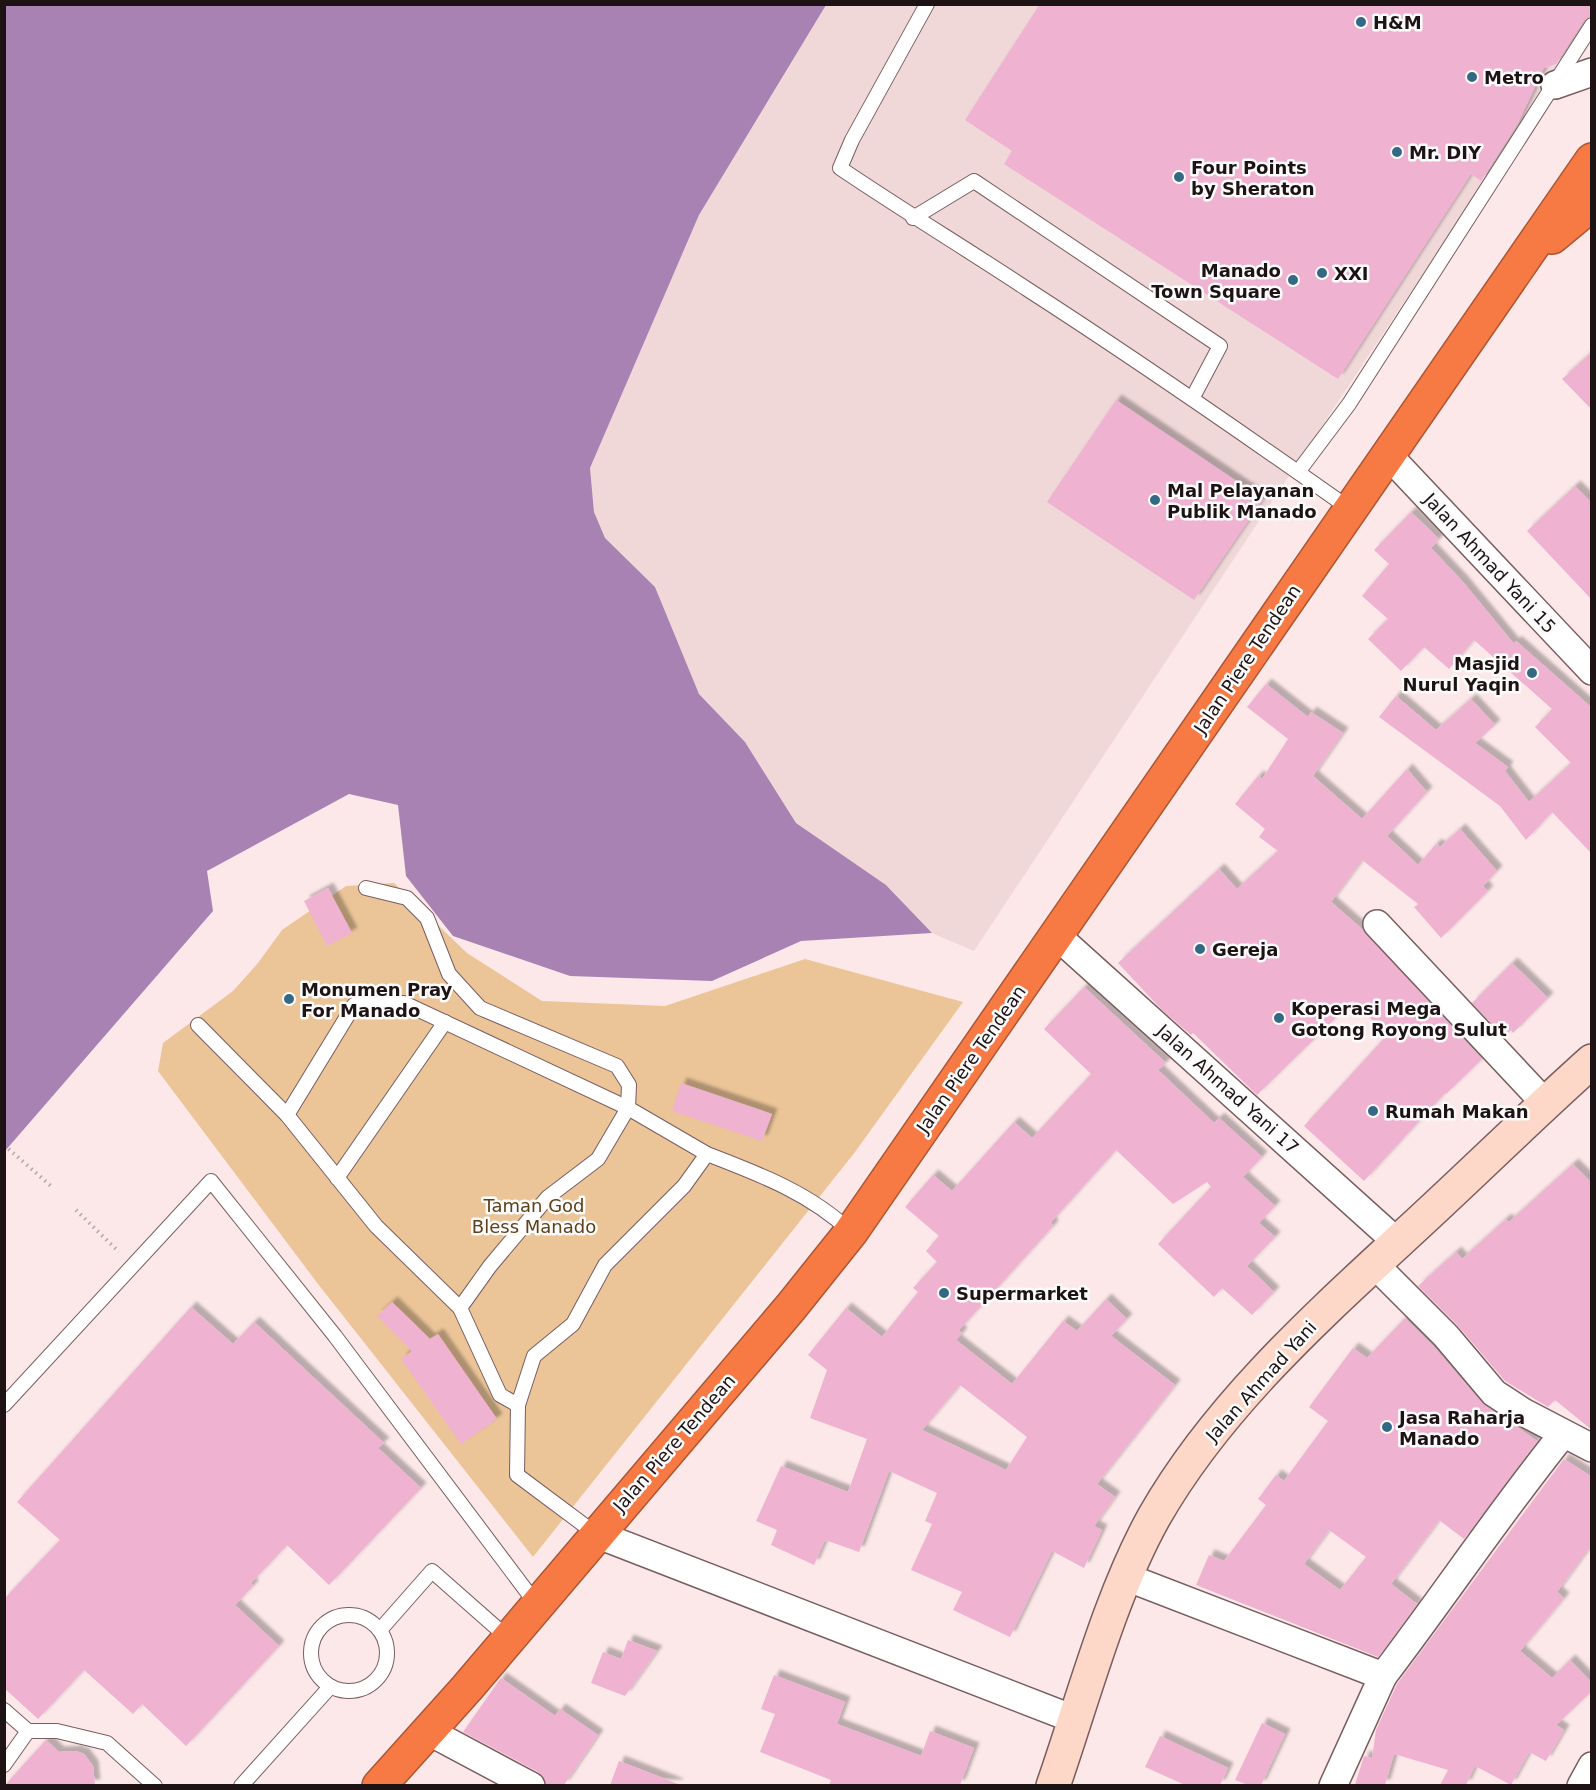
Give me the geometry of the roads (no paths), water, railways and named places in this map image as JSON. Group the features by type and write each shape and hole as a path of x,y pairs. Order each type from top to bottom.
{"highway":[{"name":"Jalan Piere Tendean","path":"379,1785 537,1605 791,1307 840,1221 1057,936 1350,508 1389,456 1502,287 1592,160"},
{"name":"Jalan Piere Tendean","path":"1502,287 1564,225 1592,204"}],"main road":[{"name":"Jalan Ahmad Yani","path":"1053,1785 1125,1577 1154,1518 1186,1465 1270,1365 1373,1263 1592,1061"}],"street":[{"path":"1555,85 1592,72"},
{"name":"Jalan Ahmad Yani 15","path":"1389,456 1592,671"},
{"path":"1377,924 1545,1103"},
{"name":"Jalan Ahmad Yani 17","path":"1057,936 1398,1242"},
{"path":"1373,1263 1446,1336 1494,1393 1563,1434 1592,1448"},
{"path":"1333,1785 1383,1676 1466,1567 1522,1484 1563,1434"},
{"path":"596,1534 1076,1720"},
{"path":"1125,1577 1383,1676"},
{"path":"428,1731 531,1785"},
{"path":"1581,1785 1592,1766"}],"lane":[{"path":"927,4 852,140 840,168 913,218 969,250 1193,397 1350,508"},
{"path":"1298,472 1349,404 1592,25"},
{"path":"913,218 974,180 1220,346 1193,397"},
{"path":"366,888 407,898 414,904 427,918 449,974 480,1008 617,1066 629,1085 628,1108 598,1159 548,1197 490,1266 460,1308"},
{"path":"287,1115 354,1005 404,1003 628,1108 707,1154 779,1183 840,1221"},
{"path":"337,1178 445,1022"},
{"path":"198,1025 287,1115 376,1226 438,1284 460,1308 500,1395 518,1405"},
{"path":"596,1534 517,1475 518,1405 534,1356 573,1324 605,1265 684,1186 707,1154"},
{"path":"4,1405 211,1180 335,1336 537,1605"},
{"path":"380,1630 432,1571 508,1638"},
{"path":"350,1615 362,1617 380,1630 385,1639 387,1660 378,1679 360,1690 350,1692 330,1687 321,1680 310,1660 310,1648 320,1628 328,1620 350,1615"},
{"path":"242,1785 330,1687"},
{"path":"4,1710 28,1731 57,1731 107,1743 155,1785"},
{"path":"4,1765 28,1731"}],"place":[{"name":"H&M","path":"1361,22"},
{"name":"Metro","path":"1472,77"},
{"name":"Mr. DIY","path":"1397,152"},
{"name":"Four Points by Sheraton","path":"1179,177"},
{"name":"XXI","path":"1322,273"},
{"name":"Manado Town Square","path":"1293,280"},
{"name":"Mal Pelayanan Publik Manado","path":"1155,500"},
{"name":"Masjid Nurul Yaqin","path":"1532,673"},
{"name":"Gereja","path":"1200,949"},
{"name":"Monumen Pray For Manado","path":"289,999"},
{"name":"Koperasi Mega Gotong Royong Sulut","path":"1279,1018"},
{"name":"Rumah Makan","path":"1373,1111"},
{"name":"Supermarket","path":"944,1293"},
{"name":"Jasa Raharja Manado","path":"1387,1427"}],"park label":[{"name":"Taman God Bless Manado","path":"534,1215"}]}
